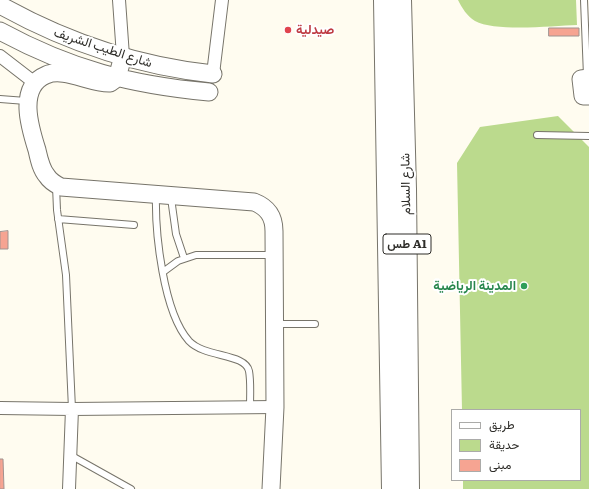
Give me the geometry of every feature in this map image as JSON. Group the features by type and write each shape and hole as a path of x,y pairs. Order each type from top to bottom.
{"highway":[{"name":"شارع السلام","path":"384,0 392,489"},
{"name":"شارع السلام","path":"401,0 406,189 409,489"}],"main road":[{"name":"شارع الطيب الشريف","path":"0,5 52,33 123,56 173,69 213,74"},
{"name":"شارع الطيب الشريف","path":"0,31 68,63 117,78 146,85 209,92"},
{"path":"123,56 117,78 114,82 106,83 55,73 41,78 35,83 29,101 30,127 42,167 48,177 56,184 67,188 164,194 259,204 267,210 273,220 275,324 275,407 271,489"},
{"path":"586,78 586,96"}],"street":[{"path":"119,0 123,56"},
{"path":"213,74 222,0"},
{"path":"0,56 35,83"},
{"path":"0,408 72,409 275,407"},
{"path":"69,489 72,456 72,409"}],"lane":[{"path":"584,0 587,37 586,78"},
{"path":"0,99 29,101"},
{"path":"537,135 589,136"},
{"path":"56,184 58,219 66,275 72,409"},
{"path":"164,194 184,258"},
{"path":"164,194 158,241 163,272 174,311 188,340 205,352 239,359 245,364 249,371 250,407"},
{"path":"58,219 134,225"},
{"path":"163,272 184,258 203,255 274,256"},
{"path":"275,324 315,324"},
{"path":"72,456 131,489"}],"green space":[{"path":"458,0 576,0 577,25 524,28 484,24 475,21 470,17"},
{"name":"المدينة الرياضية","path":"558,116 589,147 589,489 463,489 463,481 581,481 581,409 462,409 457,163 480,127"}],"building":[{"path":"549,28 579,28 579,36 549,36"},
{"path":"8,231 8,249 0,249 0,232"},
{"path":"0,459 3,459 4,489 0,489"}],"place":[{"name":"صيدلية","path":"288,30"},
{"name":"المدينة الرياضية","path":"524,286"}]}
